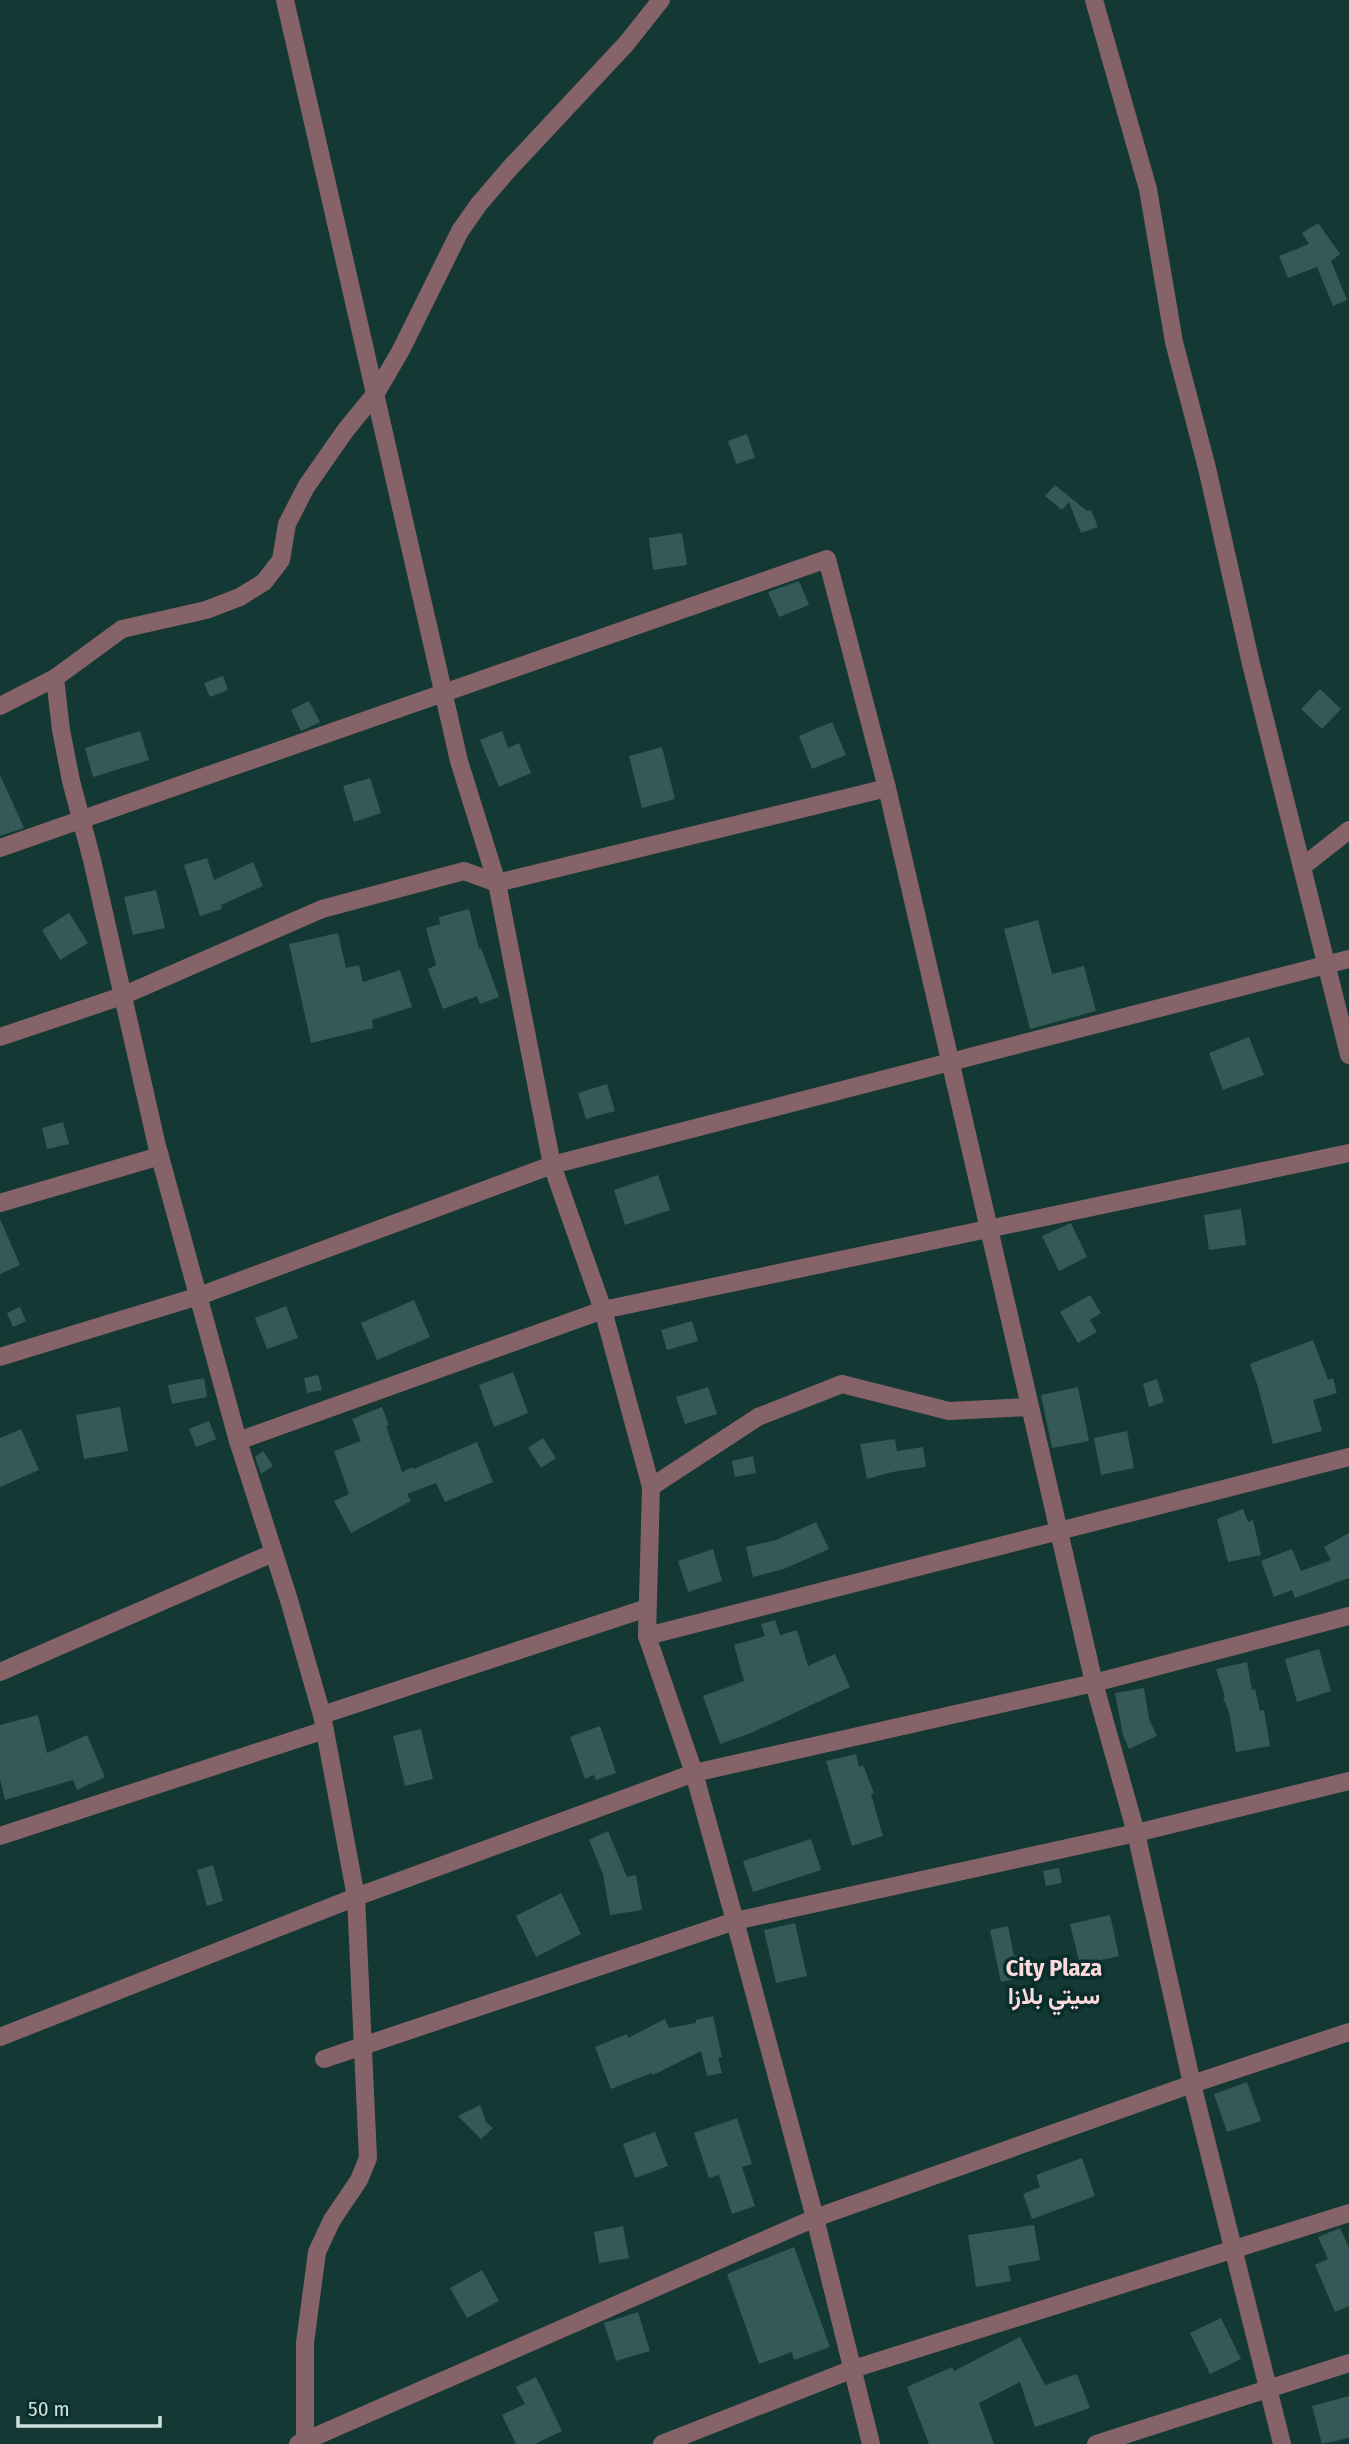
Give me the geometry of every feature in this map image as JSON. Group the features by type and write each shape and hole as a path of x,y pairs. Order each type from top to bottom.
{"street":[{"path":"285,0 459,761 497,883 552,1165 603,1310 651,1487 647,1636 694,1773 815,2218 871,2444"},
{"path":"0,706 55,678 122,629 206,610 240,597 264,582 281,560 287,524 306,487 345,431 376,393 401,350 460,231 509,169 626,44 661,0"},
{"path":"1094,0 1148,189 1174,342 1349,1055"},
{"path":"0,848 827,559 887,788 1094,1683 1136,1833 1192,2084 1282,2444"},
{"path":"55,678 61,730 160,1156 238,1441 274,1553 323,1723 356,1897 368,2158 359,2180 332,2220 317,2252 305,2343 303,2443 815,2218 1192,2084 1349,2032"},
{"path":"0,1037 122,996 322,909 464,871 497,883 887,788"},
{"path":"1302,867 1349,830"},
{"path":"0,1357 199,1296 552,1165 1349,959"},
{"path":"238,1441 603,1310 1349,1153"},
{"path":"0,1203 160,1156"},
{"path":"651,1487 758,1417 842,1384 949,1411 1030,1407"},
{"path":"647,1636 1349,1457"},
{"path":"0,1672 274,1553"},
{"path":"0,1836 648,1608"},
{"path":"0,2037 356,1897 694,1773 1094,1683 1349,1616"},
{"path":"324,2059 735,1921 1136,1833 1349,1781"},
{"path":"662,2444 853,2369 1349,2213"},
{"path":"1096,2444 1349,2362"}],"building":[{"path":"1318,223 1340,254 1331,261 1347,300 1333,306 1317,267 1288,278 1279,256 1309,244 1302,233"},
{"path":"747,434 755,458 736,464 728,441"},
{"path":"1055,485 1087,511 1091,510 1098,527 1081,533 1069,502 1062,510 1045,496"},
{"path":"682,533 687,565 653,570 649,538"},
{"path":"799,581 809,605 779,617 768,592"},
{"path":"223,676 228,690 210,697 204,683"},
{"path":"1320,689 1341,709 1322,729 1301,709"},
{"path":"309,701 320,722 301,731 291,710"},
{"path":"832,722 846,755 812,769 799,736"},
{"path":"140,731 149,760 93,777 85,748"},
{"path":"502,731 508,748 519,743 531,773 499,787 480,740"},
{"path":"662,747 675,799 642,808 629,756"},
{"path":"0,775 24,828 0,836"},
{"path":"370,778 381,813 354,822 343,786"},
{"path":"207,858 214,880 253,862 263,886 221,905 222,909 200,916 184,865"},
{"path":"156,890 165,928 133,935 124,897"},
{"path":"469,909 479,949 481,948 499,997 480,1004 477,996 443,1009 428,969 436,965 426,928 440,924 439,917"},
{"path":"69,913 88,943 60,960 42,930"},
{"path":"1038,920 1052,974 1084,966 1096,1011 1030,1029 1004,929"},
{"path":"338,933 346,968 359,965 363,982 400,970 412,1007 372,1020 373,1028 311,1043 289,944"},
{"path":"1249,1037 1264,1075 1223,1090 1209,1053"},
{"path":"607,1084 615,1111 586,1119 578,1093"},
{"path":"63,1122 69,1144 47,1149 42,1128"},
{"path":"658,1175 670,1210 625,1225 614,1190"},
{"path":"1241,1209 1246,1245 1209,1250 1204,1215"},
{"path":"0,1219 20,1265 0,1274"},
{"path":"1071,1223 1087,1257 1059,1271 1042,1236"},
{"path":"1090,1295 1101,1313 1090,1320 1097,1332 1078,1343 1060,1312"},
{"path":"414,1300 430,1337 377,1360 361,1323"},
{"path":"286,1306 298,1338 267,1349 255,1318"},
{"path":"20,1307 26,1321 13,1327 7,1313"},
{"path":"692,1321 698,1341 667,1350 661,1330"},
{"path":"1313,1340 1328,1380 1333,1378 1337,1393 1313,1400 1322,1431 1273,1444 1250,1364"},
{"path":"513,1372 528,1413 494,1427 479,1385"},
{"path":"318,1375 322,1390 307,1393 304,1378"},
{"path":"204,1378 207,1397 172,1404 168,1385"},
{"path":"1157,1379 1164,1402 1149,1407 1143,1384"},
{"path":"708,1387 717,1414 685,1424 676,1397"},
{"path":"1078,1387 1089,1441 1052,1448 1041,1395"},
{"path":"120,1407 128,1451 84,1459 76,1415"},
{"path":"382,1407 402,1472 477,1442 493,1482 445,1502 436,1483 407,1494 411,1501 351,1533 334,1501 349,1494 334,1451 361,1441 352,1419"},
{"path":"209,1421 216,1439 196,1447 189,1429"},
{"path":"21,1429 39,1470 0,1487 0,1438"},
{"path":"1127,1431 1134,1468 1101,1475 1094,1438"},
{"path":"543,1438 556,1458 541,1468 528,1448"},
{"path":"895,1439 897,1451 923,1447 926,1467 867,1479 860,1444"},
{"path":"263,1451 273,1466 261,1474 255,1457"},
{"path":"753,1456 756,1473 735,1477 732,1461"},
{"path":"1243,1509 1248,1522 1253,1520 1261,1555 1228,1562 1217,1519"},
{"path":"816,1522 829,1549 784,1569 753,1577 746,1547 776,1540"},
{"path":"1349,1533 1349,1578 1295,1598 1292,1590 1274,1597 1261,1561 1292,1549 1301,1571 1331,1560 1324,1547"},
{"path":"713,1549 722,1581 688,1592 678,1561"},
{"path":"775,1620 780,1635 797,1630 808,1666 835,1654 850,1687 751,1733 720,1744 703,1696 744,1681 734,1645 765,1636 761,1624"},
{"path":"1319,1649 1331,1691 1297,1702 1285,1659"},
{"path":"1247,1662 1252,1690 1255,1689 1260,1711 1264,1710 1270,1746 1236,1752 1229,1712 1216,1669"},
{"path":"1144,1688 1149,1719 1157,1736 1129,1749 1123,1735 1115,1693"},
{"path":"38,1715 47,1753 87,1735 105,1777 77,1790 73,1780 5,1800 0,1779 0,1725"},
{"path":"600,1726 616,1773 596,1780 594,1775 585,1779 570,1737"},
{"path":"421,1729 433,1779 405,1786 393,1736"},
{"path":"856,1754 859,1767 863,1765 874,1793 871,1794 883,1836 852,1846 826,1761"},
{"path":"608,1831 627,1877 636,1875 642,1910 610,1915 603,1874 589,1840"},
{"path":"811,1839 821,1870 753,1892 743,1861"},
{"path":"213,1865 223,1901 207,1906 197,1870"},
{"path":"1059,1868 1062,1883 1046,1886 1043,1871"},
{"path":"561,1893 581,1934 536,1957 516,1916"},
{"path":"1110,1915 1119,1956 1080,1965 1070,1924"},
{"path":"795,1923 807,1976 776,1983 764,1930"},
{"path":"1008,1926 1014,1956 1026,1954 1030,1976 1001,1982 990,1930"},
{"path":"713,2016 722,2057 718,2058 722,2073 707,2076 701,2051 653,2075 652,2073 611,2089 595,2047 627,2034 628,2038 665,2019 669,2028 696,2023 696,2020"},
{"path":"1247,2082 1261,2121 1227,2132 1214,2094"},
{"path":"480,2105 486,2122 493,2128 481,2139 458,2116"},
{"path":"737,2118 752,2164 742,2167 755,2206 732,2214 719,2175 709,2178 694,2133"},
{"path":"655,2132 668,2166 635,2178 623,2144"},
{"path":"1082,2158 1095,2196 1032,2219 1023,2194 1040,2187 1036,2175"},
{"path":"1034,2225 1040,2260 1008,2266 1011,2281 976,2287 968,2235"},
{"path":"623,2226 629,2258 599,2263 594,2232"},
{"path":"1340,2228 1349,2248 1349,2306 1335,2312 1315,2265 1328,2259 1318,2237"},
{"path":"794,2247 830,2347 794,2360 792,2352 759,2364 727,2274"},
{"path":"482,2270 499,2301 467,2318 450,2288"},
{"path":"638,2312 650,2351 616,2361 604,2323"},
{"path":"1221,2318 1241,2359 1210,2374 1190,2333"},
{"path":"1020,2337 1045,2385 1077,2374 1090,2408 1035,2427 1020,2382 979,2403 994,2444 929,2444 907,2387 952,2367 954,2371"},
{"path":"536,2377 562,2431 535,2444 516,2444 502,2415 525,2404 516,2387"},
{"path":"1349,2396 1349,2438 1322,2444 1312,2406"}],"district":[{"name":"City Plaza سيتي بلازا","path":"1054,1982"}]}
